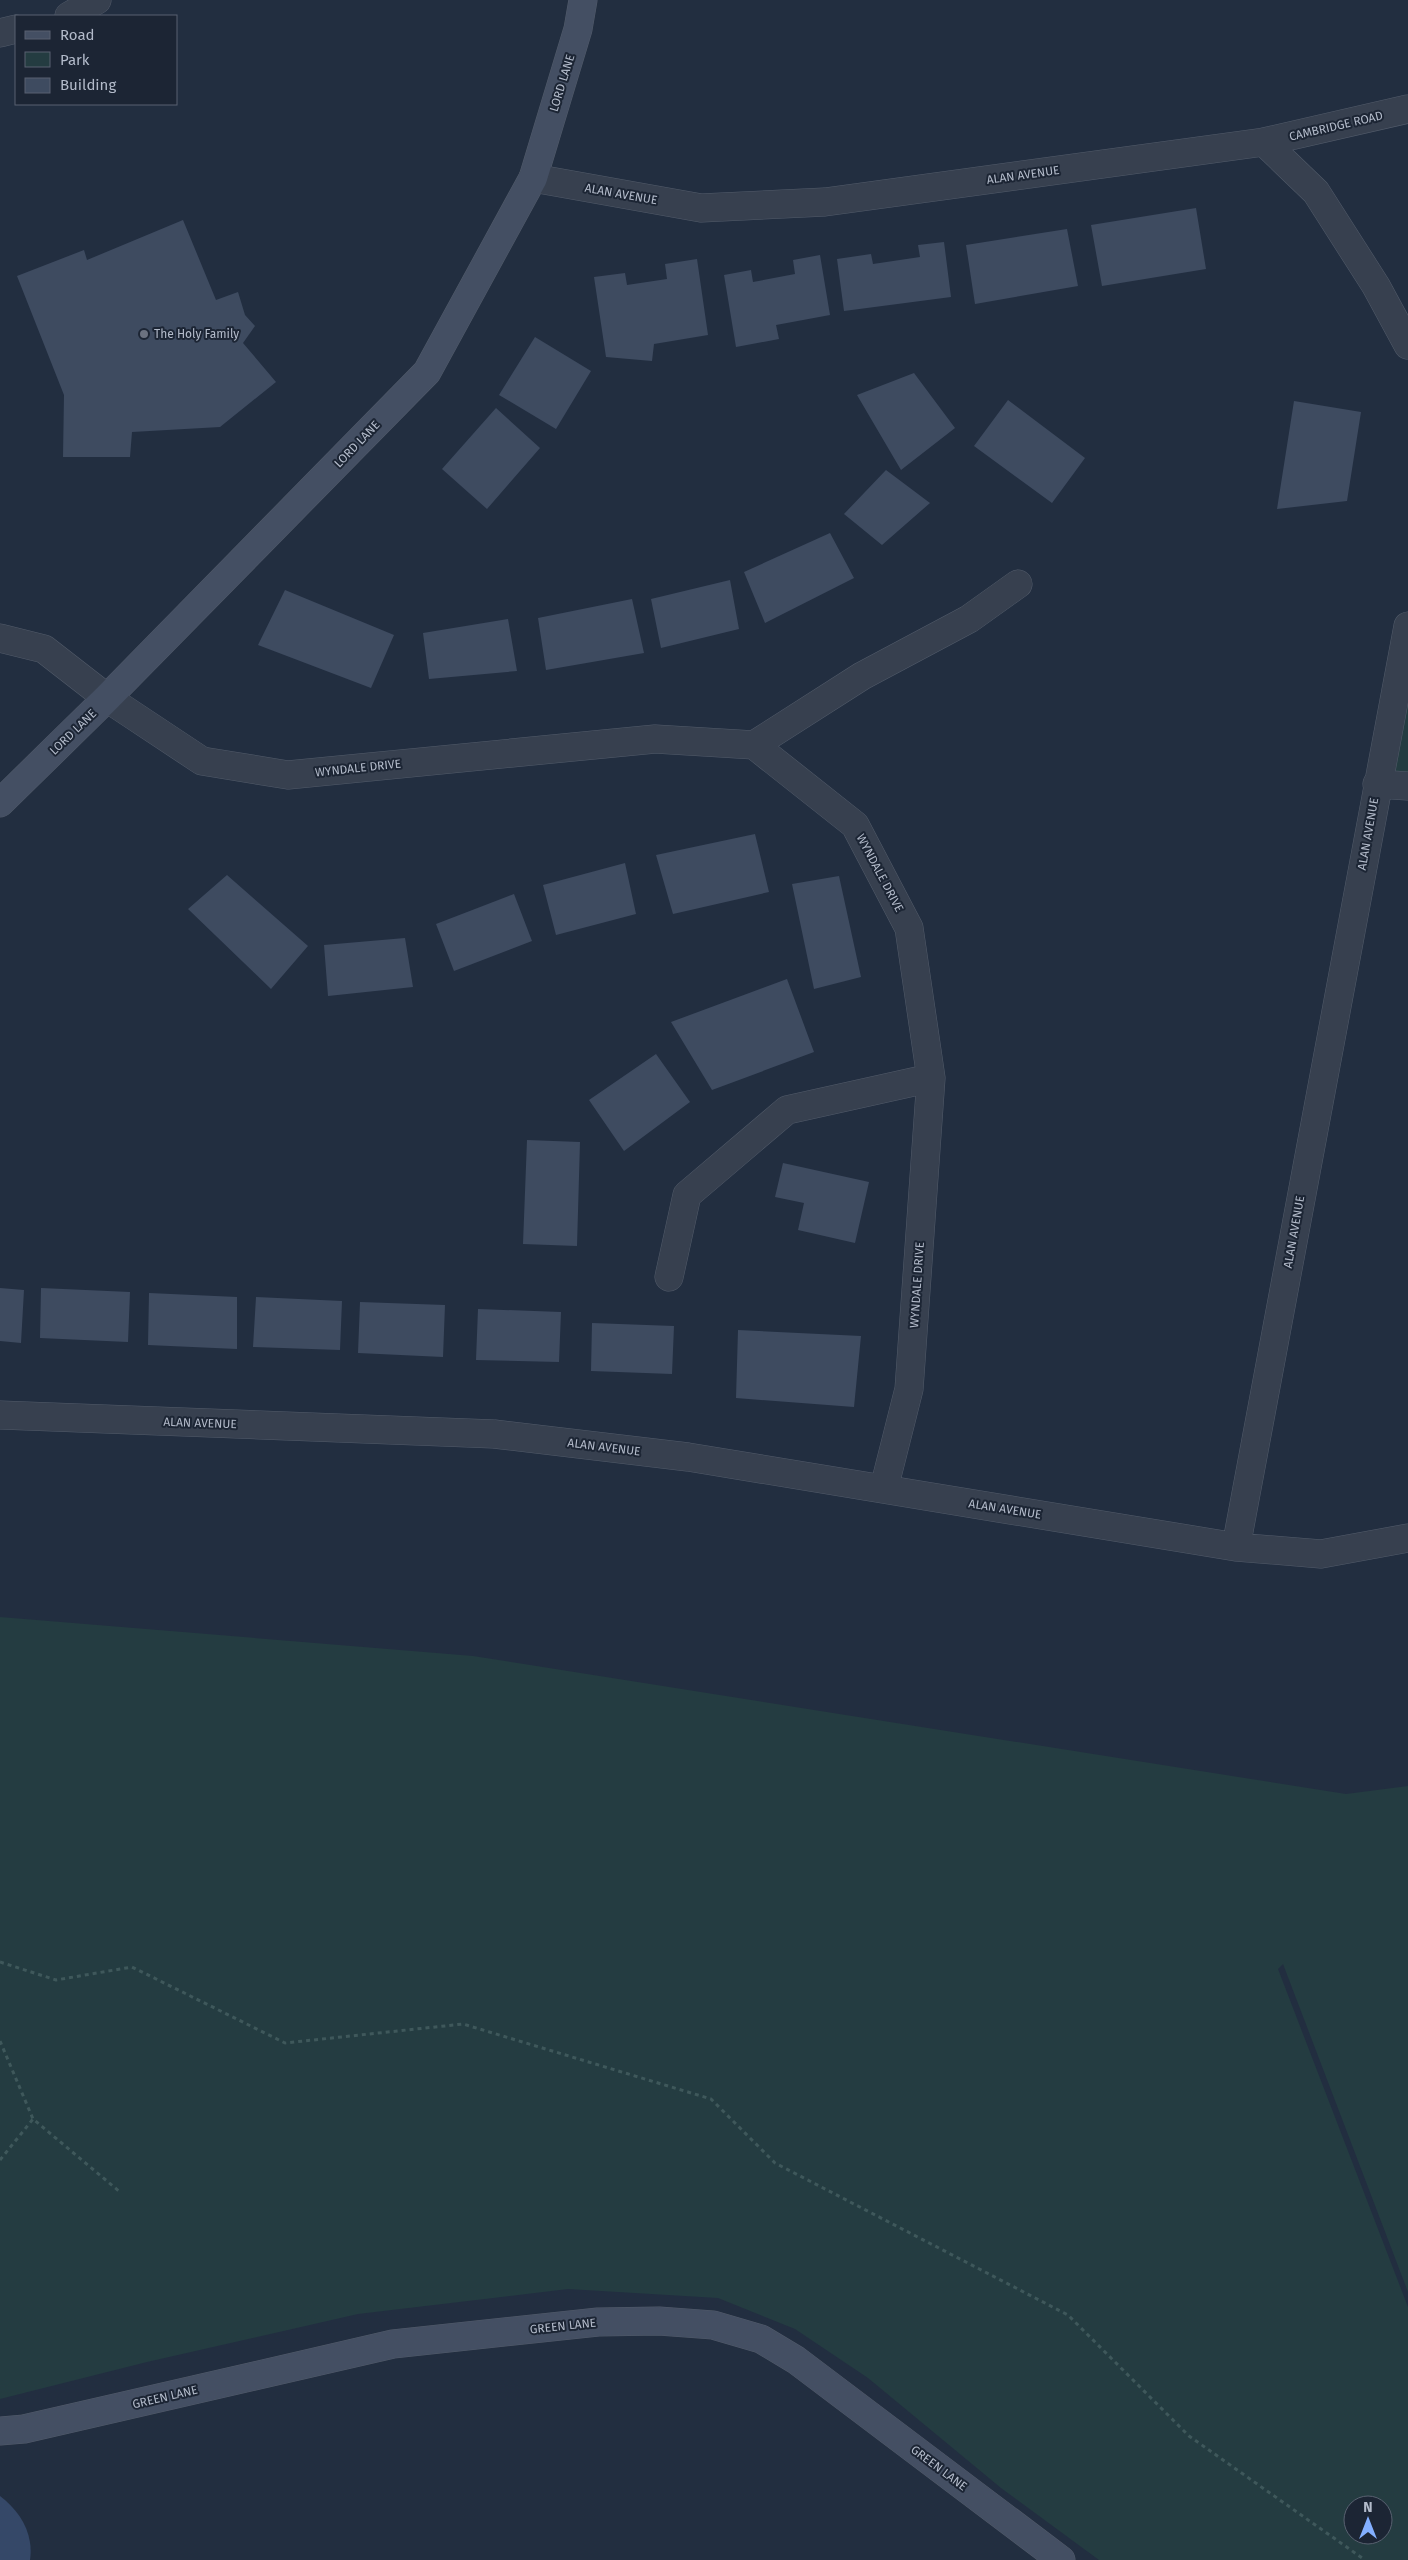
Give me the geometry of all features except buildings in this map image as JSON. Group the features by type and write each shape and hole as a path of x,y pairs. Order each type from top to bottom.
{"street":[{"path":"72,15 97,0"},
{"name":"LORD LANE","path":"0,803 107,698 427,372 533,178 578,29 583,0"},
{"path":"0,33 15,29"},
{"name":"CAMBRIDGE ROAD","path":"1264,142 1408,109"},
{"path":"1264,142 1316,192 1376,286 1408,345"},
{"name":"ALAN AVENUE","path":"533,178 701,208 825,202 1264,142"},
{"path":"754,745 862,676 969,619 1018,584"},
{"name":"WYNDALE DRIVE","path":"0,638 44,649 107,698 202,761 288,775 655,739 754,745 854,825 909,928 931,1078 909,1389 884,1488"},
{"name":"ALAN AVENUE","path":"0,1415 494,1434 688,1457 1236,1547 1377,784 1407,641"},
{"name":"ALAN AVENUE","path":"1377,784 1408,786"},
{"path":"669,1277 687,1195 787,1110 931,1078"},
{"path":"1236,1547 1322,1554 1408,1538"},
{"name":"GREEN LANE","path":"0,2431 24,2429 393,2344 598,2322 659,2321 713,2325 761,2340 796,2360 1061,2560"}],"path":[{"path":"0,1962 56,1980 132,1967 285,2043 463,2024 712,2099 775,2163 1068,2315 1189,2436 1365,2560"},
{"path":"0,2042 33,2119 120,2192"},
{"path":"0,2160 33,2119"}],"green space":[{"path":"1408,672 1408,774 1386,774"},
{"path":"0,1617 473,1656 1346,1794 1408,1786 1408,2292 1283,1964 1278,1969 1408,2307 1408,2560 1099,2560 1001,2488 868,2378 795,2329 718,2298 568,2289 358,2314 147,2362 0,2399"}],"water":[{"path":"0,2496 14,2509 28,2532 31,2550 30,2560 0,2560"}],"place":[{"name":"The Holy Family","path":"144,334"}]}
